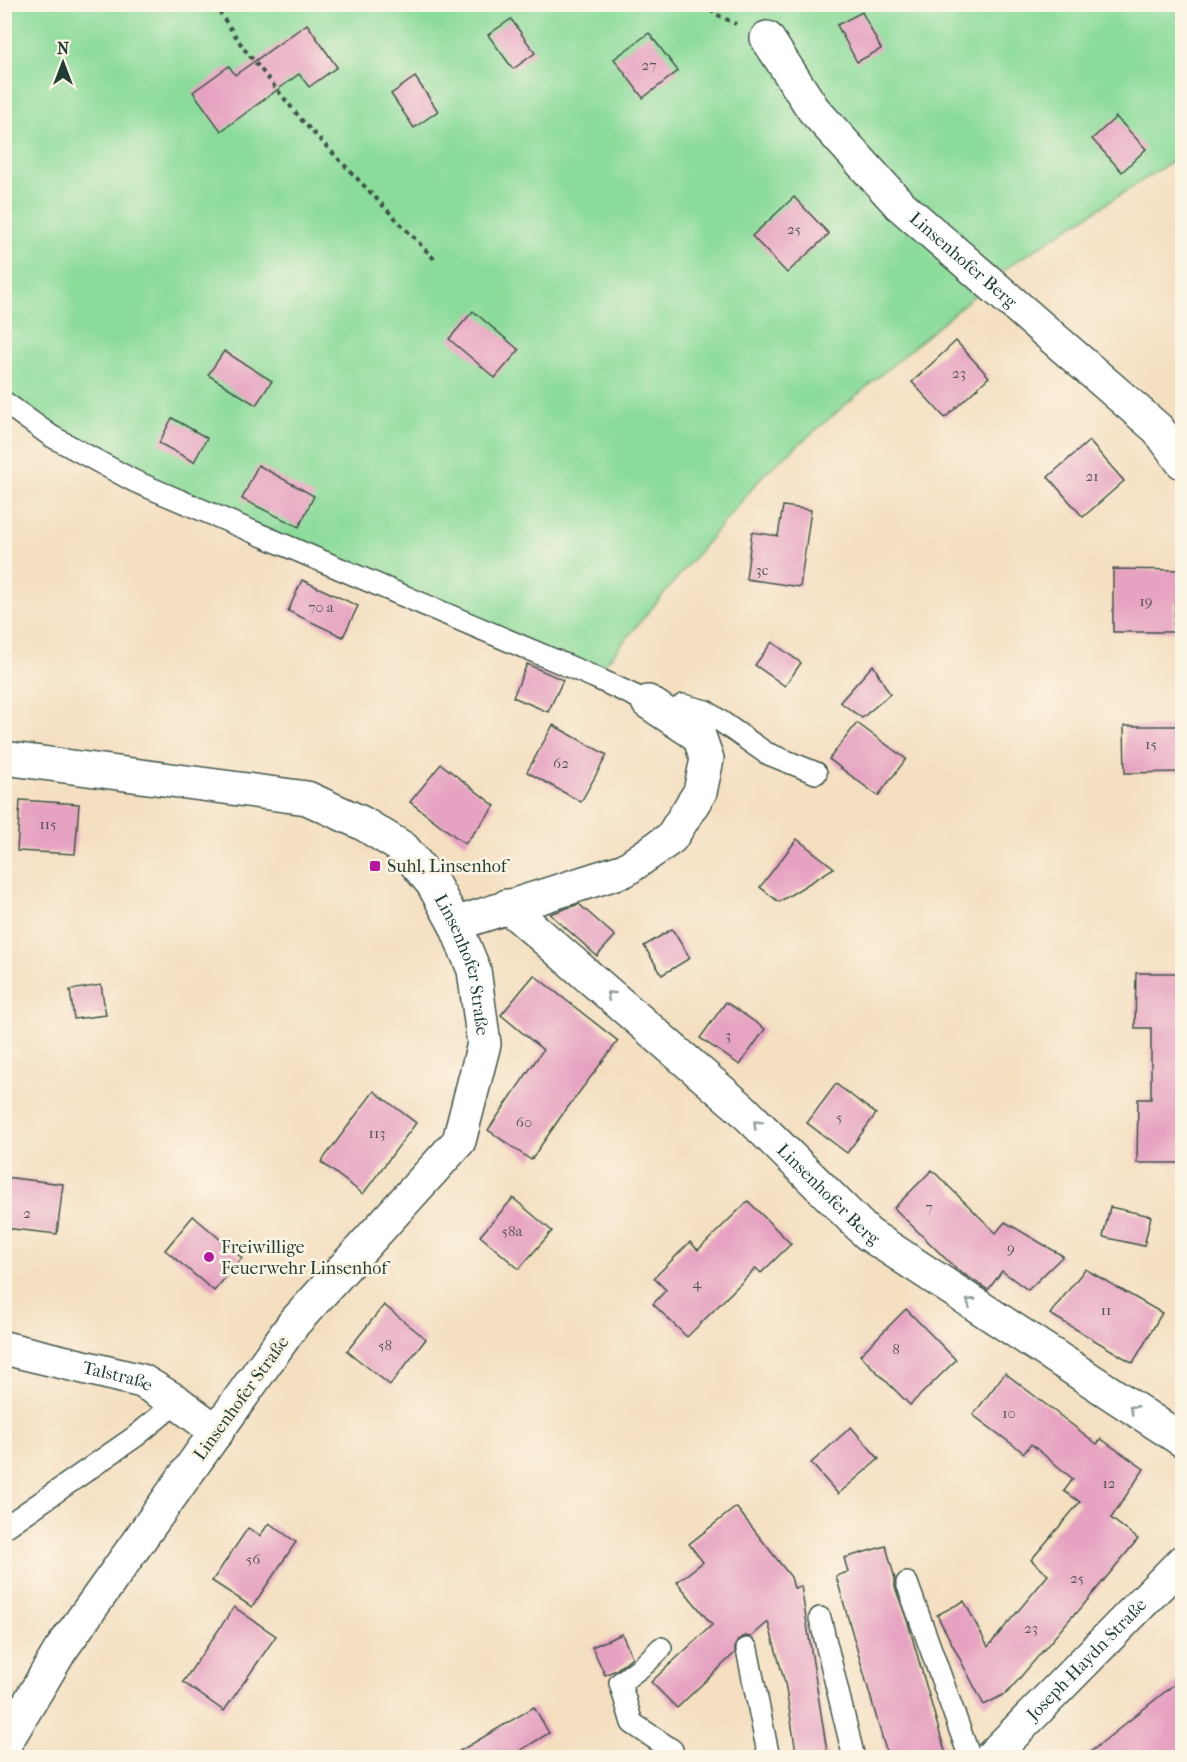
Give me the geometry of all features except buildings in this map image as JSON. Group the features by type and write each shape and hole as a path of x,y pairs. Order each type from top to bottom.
{"street":[{"name":"Linsenhofer Berg","path":"767,38 813,109 899,204 1158,429 1182,462"},
{"path":"455,924 625,870 670,837 700,792 707,759 699,736 659,709"},
{"name":"Linsenhofer Straße","path":"4,758 307,798 363,823 403,848 433,884 455,924 474,970 484,1044 459,1141 294,1323 60,1651 4,1745"},
{"name":"Linsenhofer Berg","path":"507,906 742,1109 868,1234 1182,1440"},
{"name":"Talstraße","path":"4,1348 142,1381 177,1402 217,1432"},
{"name":"Joseph-Haydn-Straße","path":"990,1758 1182,1562"}],"lane":[{"path":"4,402 51,436 134,481 572,668 659,709 683,705 706,711 766,753 816,772"},
{"path":"4,1528 136,1436 177,1402"},
{"path":"907,1583 970,1758"},
{"path":"820,1618 854,1758"},
{"path":"661,1648 620,1683 632,1723 672,1750 673,1758"},
{"path":"747,1650 769,1758"}],"path":[{"path":"214,4 245,50 304,123 437,262"}],"green space":[{"path":"5,5 1182,5 1182,155 1009,266 764,474 594,677 134,481 5,402"}],"place":[{"name":"Suhl, Linsenhof","path":"375,866"},
{"name":"Freiwillige Feuerwehr Linsenhof","path":"209,1257"}]}
